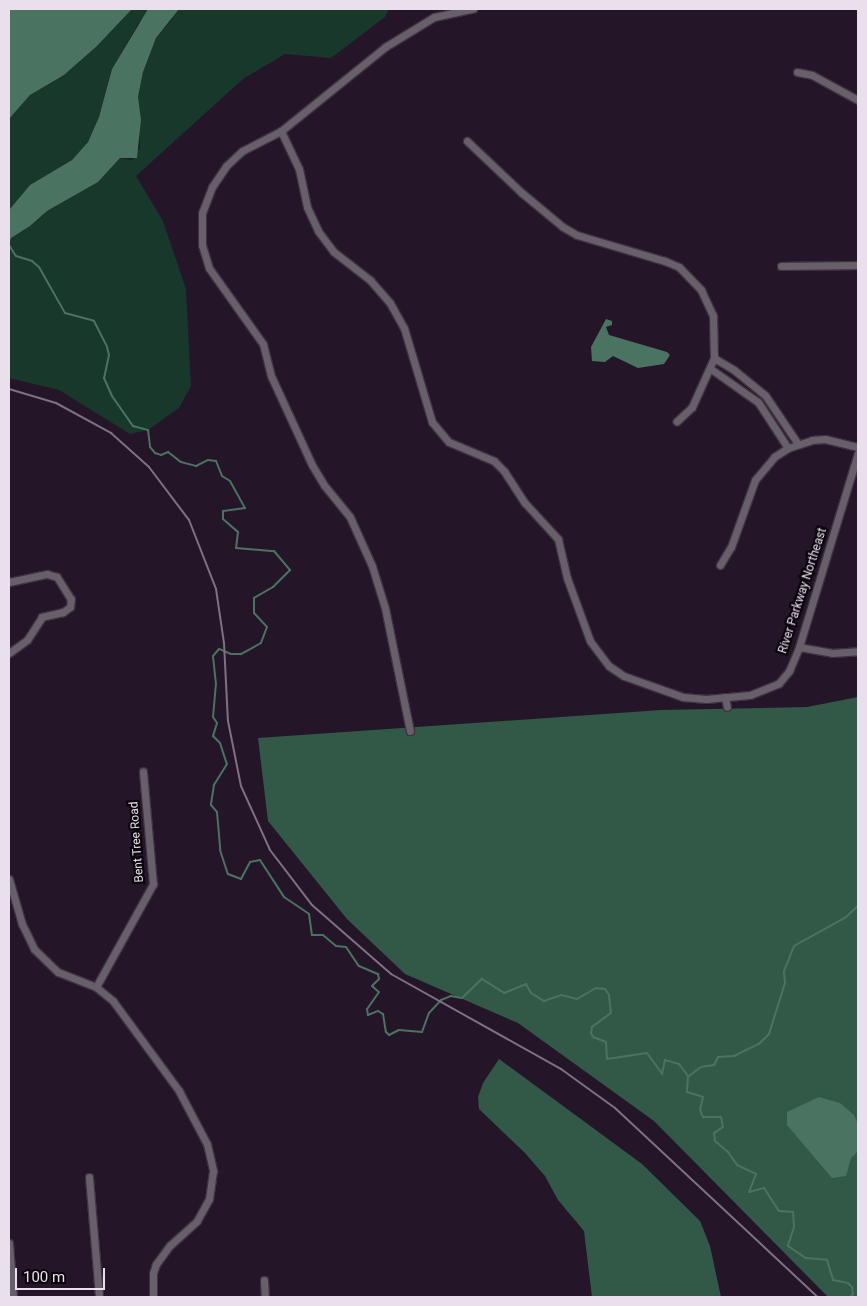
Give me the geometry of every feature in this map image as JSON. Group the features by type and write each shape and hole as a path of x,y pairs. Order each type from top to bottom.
{"street":[{"path":"410,731 385,608 372,566 350,518 324,485 312,465 272,376 263,344 216,281 202,245 202,213 212,187 226,166 242,151 281,131 385,48 434,17 473,9"},
{"path":"797,72 812,75 858,100"},
{"name":"River Parkway Northeast","path":"281,131 299,169 307,207 318,231 334,252 370,280 390,303 404,328 432,422 449,442 494,461 504,470 525,503 558,539 566,578 590,641 598,654 624,676 652,688 683,697 750,695 779,683 789,671 799,647 858,453"},
{"path":"467,141 522,193 576,235 665,261 691,278 714,316 714,358 711,369 692,407 678,421"},
{"path":"781,266 858,265"},
{"path":"714,358 734,370 765,394 798,444"},
{"path":"711,369 758,402 788,448"},
{"path":"720,565 731,547 755,480 774,457 798,444 825,439 858,446"},
{"path":"9,582 47,574 57,577 71,599 70,607 63,612 42,617 27,640 9,653"},
{"path":"799,647 826,653 858,651"},
{"path":"726,697 727,707"},
{"name":"Bent Tree Road","path":"96,987 153,884 143,771"},
{"path":"9,879 22,924 34,949 58,972 96,987 113,1001 179,1091 212,1160 212,1185 205,1209 159,1259 153,1273 153,1297"},
{"path":"89,1177 98,1297"},
{"path":"9,1243 11,1296"},
{"path":"264,1280 265,1297"}],"shaded area":[{"path":"9,9 132,9 97,46 64,75 30,95 9,119"},
{"path":"132,9 389,9 385,17 331,58 285,54 243,79 136,176 163,221 186,289 191,386 179,408 148,430 130,434 59,390 9,378 9,245 11,238 30,226 47,211 98,182 120,158 132,160 140,147 138,97 143,72 156,38 173,18 140,21 112,69 99,117 88,142 72,160 30,185 9,210 9,119 30,95 64,75 97,46"},
{"path":"148,9 179,9 156,38 143,72 138,97 141,120 137,158 120,158 98,182 47,211 30,226 11,238 9,245 9,210 30,185 72,160 88,142 99,117 112,69"},
{"path":"606,319 612,321 612,325 606,327 609,335 667,352 670,355 664,364 638,368 613,356 605,362 592,361 591,347"},
{"path":"858,697 858,1297 828,1297 654,1121 518,1023 405,974 347,919 268,821 258,738 661,710 807,707"},
{"path":"499,1059 642,1164 700,1221 710,1246 721,1297 592,1297 584,1231 558,1200 545,1176 525,1153 479,1109 478,1097 483,1083"},
{"path":"819,1097 840,1103 854,1115 858,1124 858,1151 851,1158 846,1176 832,1178 787,1125 787,1112"}],"waterway":[{"path":"9,245 16,256 32,261 39,267 65,313 94,321 109,355 104,378 112,396 133,426 148,430 150,447 155,453 161,455 168,452 181,462 196,466 208,460 216,461 222,476 230,481 245,508 223,511 223,519 238,532 236,548 274,551 290,570 273,587 254,598 254,613 267,627 261,643 241,654 231,654 219,649 213,656 216,683 213,717 217,723 213,736 220,743 227,764 214,785 211,805 217,812 220,850 228,874 241,879 250,862 260,860 284,897 309,914 312,935 323,935 336,946 346,947 359,966 378,974 379,979 372,986 379,992 367,1009 368,1015 378,1011 383,1014 386,1032 389,1035 399,1030 422,1032 429,1013 441,1000 451,996 462,998 482,979 504,993 526,984 531,993 544,1001 561,995 577,999 596,988 605,989 609,995 611,1013 592,1027 591,1033 593,1037 606,1042 607,1059 647,1053 662,1074 665,1060 679,1064 688,1076 687,1092 703,1097 700,1110 703,1117 721,1117 723,1127 714,1133 715,1141 728,1152 737,1165 756,1174 749,1192 764,1188 779,1211 793,1212 794,1227 788,1246 806,1258 827,1260 833,1280 848,1283 852,1287 853,1294 850,1297"},
{"path":"689,1076 701,1067 714,1065 718,1057 734,1056 759,1044 769,1034 785,983 784,971 794,946 846,917 858,906"}],"railway":[{"path":"9,389 56,403 111,433 149,467 189,520 216,589 224,643 228,721 241,786 270,850 312,905 391,974 561,1069 615,1108 818,1297"}]}
